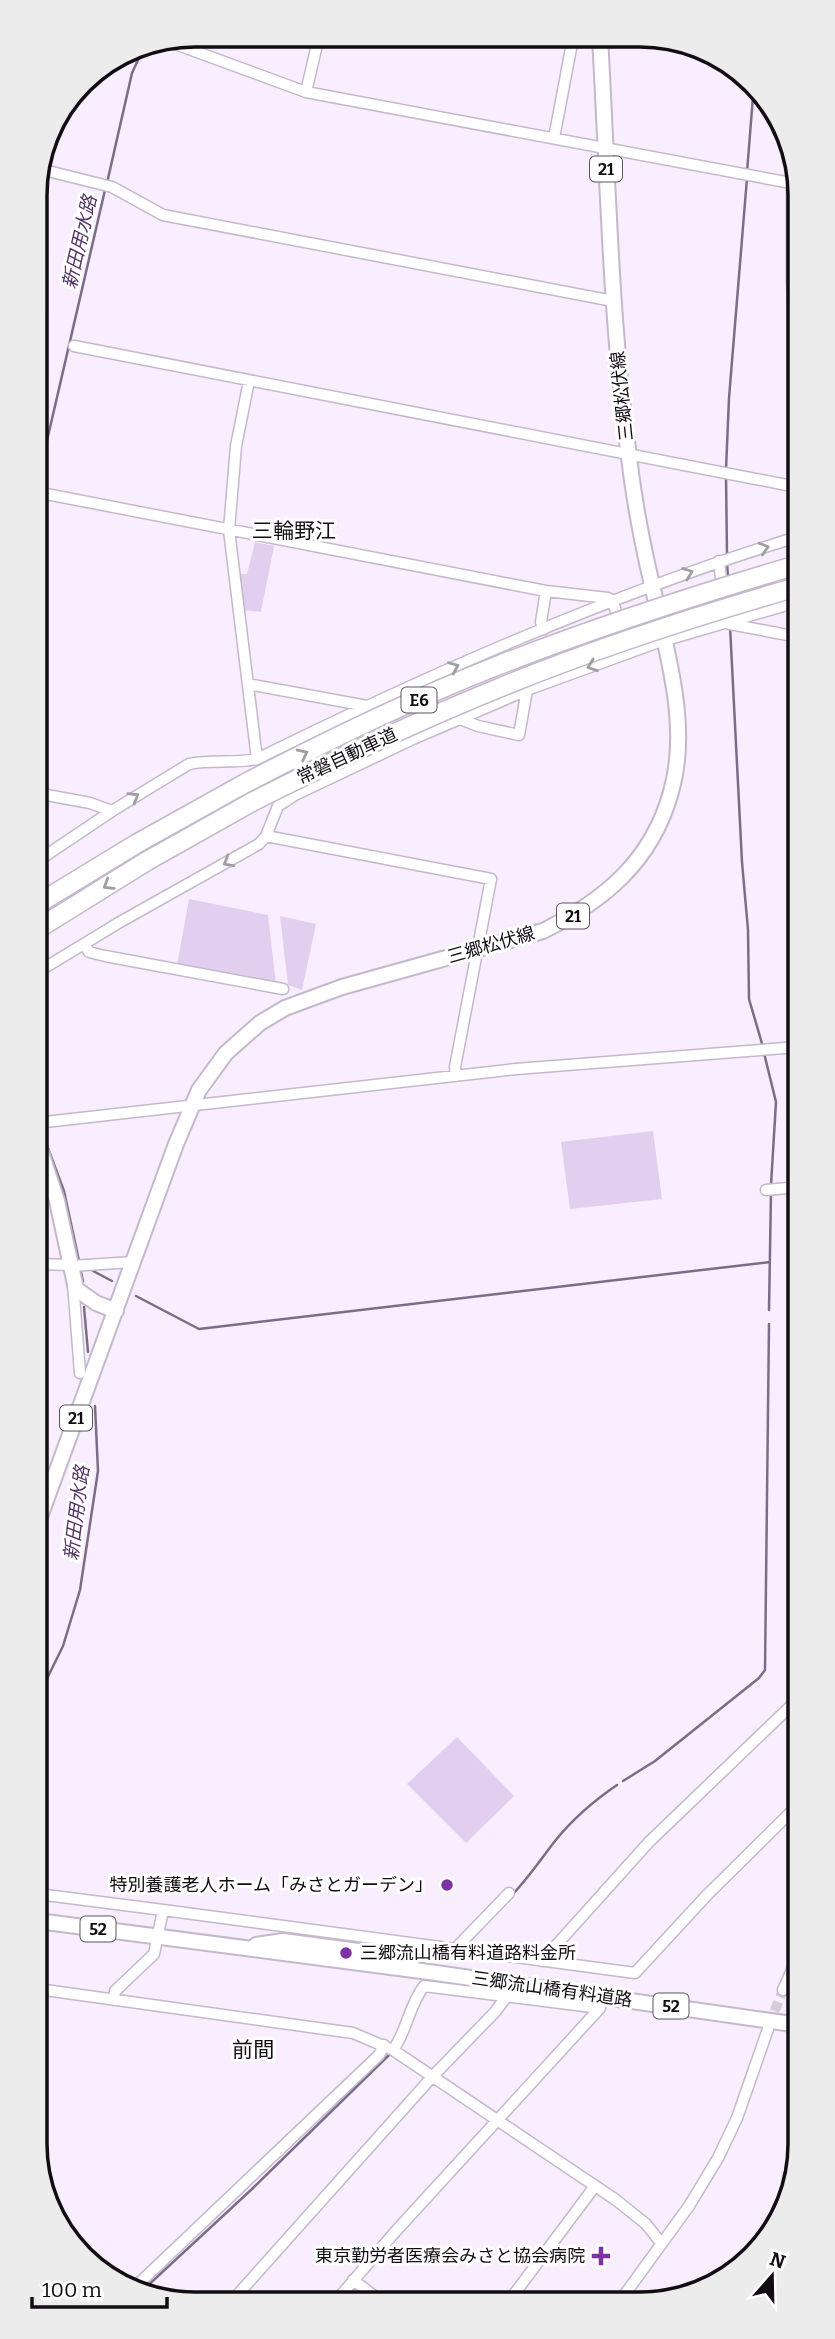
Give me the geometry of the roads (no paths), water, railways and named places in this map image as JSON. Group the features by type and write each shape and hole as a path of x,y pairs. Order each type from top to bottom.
{"highway":[{"name":"常磐自動車道","path":"48,898 136,844 242,785 323,744 493,667 601,627 788,568"},
{"name":"常磐自動車道","path":"48,923 147,860 251,802 332,762 499,687 607,647 788,590"}],"main road":[{"name":"三郷松伏線","path":"47,1489 191,1107 211,1072 226,1053 260,1023 285,1008 342,987 543,931 578,914 624,877 652,838 671,792 677,764 677,712 628,453 613,301 600,47"},
{"path":"47,1172 57,1201 76,1289 81,1295 116,1311"},
{"name":"三郷流山橋有料道路","path":"47,1922 429,1972 584,1994 763,2024 787,2025"}],"street":[{"path":"554,138 571,47"},
{"path":"186,48 306,92 787,182"},
{"path":"306,92 316,48"},
{"path":"50,171 107,186 163,215 613,301"},
{"path":"75,346 788,485"},
{"path":"249,382 236,446 229,530 248,684 261,757 286,801"},
{"path":"48,495 546,591 612,600"},
{"path":"48,854 189,764 201,761 243,762 261,757 367,706 612,600 725,559 788,540"},
{"path":"725,559 730,623"},
{"path":"544,629 541,622 546,591"},
{"path":"612,600 631,652"},
{"path":"48,966 248,850 266,836 278,806 392,749 532,688 665,640 788,605"},
{"path":"730,623 788,636"},
{"path":"460,719 519,735 532,688 519,639"},
{"path":"248,684 367,706 372,710 392,749"},
{"path":"48,795 90,803 112,811"},
{"path":"266,836 491,879 455,1066 456,1076"},
{"path":"84,944 89,951 105,956 283,989"},
{"path":"48,1123 590,1062 788,1048"},
{"path":"766,1190 787,1188"},
{"path":"47,1266 71,1270 133,1262"},
{"path":"71,1270 80,1373"},
{"path":"542,1961 649,1842 787,1709"},
{"path":"47,1895 635,1973 707,1895 787,1816"},
{"path":"455,1950 509,1893"},
{"path":"114,2000 115,1991 154,1954 163,1910"},
{"path":"783,1990 787,1981"},
{"path":"141,2281 379,2055 402,2038 417,1994 424,1986 600,2008 343,2292"},
{"path":"47,1990 353,2033 388,2048 595,2186 635,2214 661,2242"},
{"path":"240,2292 507,1996"},
{"path":"626,2292 689,2206 719,2158 737,2118 763,2024"},
{"path":"516,2292 595,2186"},
{"path":"353,2280 369,2292"}],"waterway":[{"name":"新田用水路","path":"107,183 132,73 138,59"},
{"path":"747,172 753,100"},
{"path":"726,469 729,398 747,178"},
{"name":"新田用水路","path":"48,437 105,190"},
{"path":"726,475 727,556"},
{"path":"727,563 728,577"},
{"path":"730,626 748,930 749,999 763,1047"},
{"path":"764,1053 776,1102 771,1185"},
{"name":"新田用水路","path":"48,1147 64,1191 79,1261"},
{"path":"769,1310 771,1192"},
{"path":"136,1296 199,1329 770,1262"},
{"name":"新田用水路","path":"80,1268 83,1281"},
{"path":"93,1271 112,1281"},
{"name":"新田用水路","path":"84,1307 88,1352"},
{"path":"623,1781 655,1761 759,1678 765,1670 769,1324"},
{"name":"新田用水路","path":"47,1678 63,1646 80,1590 98,1471 95,1406"},
{"path":"513,1894 568,1826 617,1785"},
{"path":"469,1942 480,1930"},
{"path":"149,2284 252,2189 389,2055"}],"tunnel":[{"path":"769,2025 783,1990"}],"place":[{"name":"特別養護老人ホーム「みさとガーデン」","path":"447,1885"},
{"name":"三郷流山橋有料道路料金所","path":"346,1953"},
{"name":"東京勤労者医療会みさと協会病院","path":"601,2256"}],"district":[{"name":"三輪野江","path":"294,531"},
{"name":"前間","path":"253,2050"}]}
